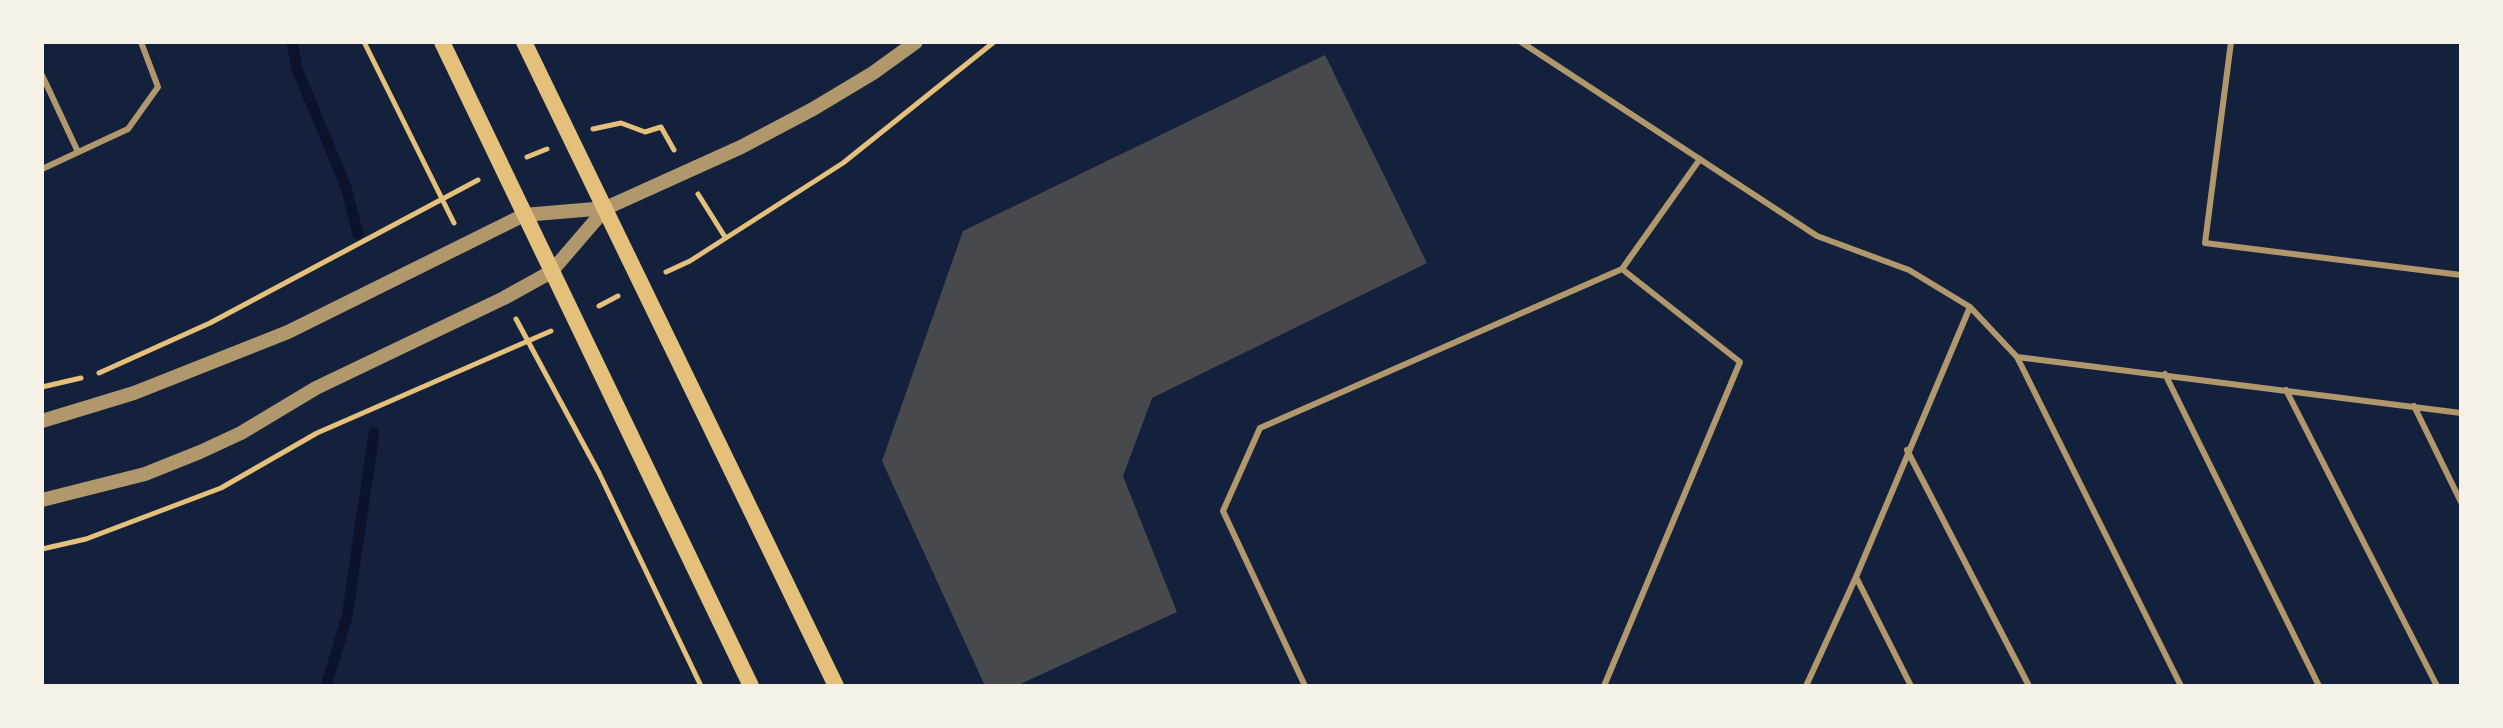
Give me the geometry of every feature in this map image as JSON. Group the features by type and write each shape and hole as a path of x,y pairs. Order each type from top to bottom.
{"main road":[{"path":"442,42 751,686"},
{"path":"524,42 836,686"}],"street":[{"path":"42,421 134,393 288,332 524,215 606,208 813,109 873,73 916,42"},
{"path":"42,500 145,474 200,452 316,388 504,298 551,272 606,208"}],"lane":[{"path":"42,169 128,129 158,87 141,42"},
{"path":"1521,42 1817,236 1909,270 1970,307 2017,357 2181,686"},
{"path":"2231,42 2205,243 2461,275"},
{"path":"42,75 78,152"},
{"path":"1305,686 1223,511 1260,428 1622,269 1700,159"},
{"path":"1604,686 1740,362 1622,269"},
{"path":"1806,686 1856,577 1907,450 1970,307"},
{"path":"2017,357 2461,413"},
{"path":"2165,374 2319,686"},
{"path":"2286,390 2437,686"},
{"path":"2414,406 2461,502"},
{"path":"1907,450 2029,686"},
{"path":"1856,577 1911,686"}],"path":[{"path":"364,42 440,200 466,243"},
{"path":"42,549 86,539 221,488 317,433 528,342 690,261 843,163 994,42"},
{"path":"42,387 93,375 210,323 502,168 604,125 621,123 645,132 661,127 725,237"},
{"path":"504,298 599,473 701,686"}],"building":[{"path":"1325,55 1427,263 1152,398 1123,476 1177,612 1016,686 985,686 882,461 963,231"}],"waterway":[{"path":"292,42 297,69 346,187 358,234"},
{"path":"326,686 347,617 374,433"}]}
